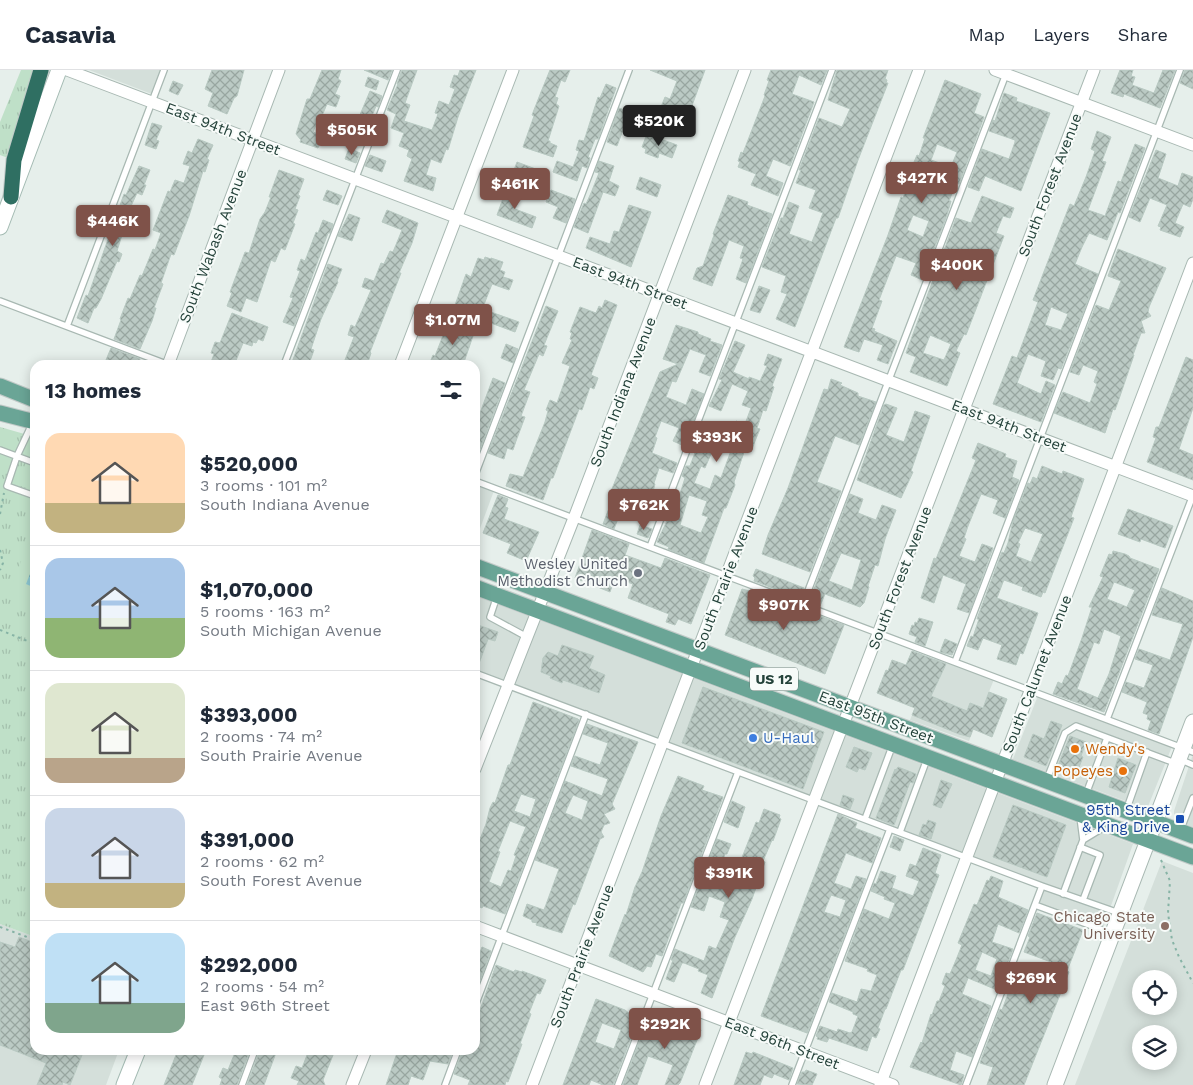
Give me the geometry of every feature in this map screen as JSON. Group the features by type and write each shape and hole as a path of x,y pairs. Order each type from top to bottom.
{"highway":[{"path":"8,196 14,160 41,70"}],"main road":[{"path":"0,386 30,398"},
{"path":"0,413 30,421"},
{"name":"East 95th Street","path":"480,568 1187,834"},
{"name":"East 95th Street","path":"480,591 843,724 1193,857"}],"street":[{"path":"0,227 8,196 60,70"},
{"name":"East 94th Street","path":"67,70 1193,495"},
{"name":"South Wabash Avenue","path":"170,360 279,70"},
{"path":"402,360 513,70"},
{"name":"South Indiana Avenue","path":"480,756 574,518 746,70"},
{"name":"South Prairie Avenue","path":"532,1085 920,70"},
{"name":"South Forest Avenue","path":"705,1085 1094,70"},
{"path":"1003,71 1193,145"},
{"name":"South Calumet Avenue","path":"881,1083 1193,263"},
{"path":"1055,1085 1155,822 1183,756 1193,722"},
{"name":"East 96th Street","path":"480,928 805,1052 881,1083 893,1085"},
{"path":"124,1085 136,1055"},
{"path":"352,1085 364,1055"}],"lane":[{"path":"67,326 164,70"},
{"path":"286,360 397,70"},
{"path":"480,462 629,70"},
{"path":"650,547 832,70"},
{"path":"955,662 1180,70"},
{"path":"802,604 1003,71"},
{"path":"0,301 155,360"},
{"path":"30,430 17,456 7,486 30,494"},
{"path":"0,450 30,461"},
{"path":"480,483 1107,719 1183,756 1193,765"},
{"path":"1107,719 1193,495"},
{"path":"497,596 490,617 527,637"},
{"path":"480,675 1120,914"},
{"path":"480,993 586,714"},
{"path":"1046,781 1065,733 1076,726 1147,752 1183,756"},
{"path":"1086,796 1107,738"},
{"path":"865,820 894,744"},
{"path":"1126,811 1147,752"},
{"path":"900,832 928,757"},
{"path":"618,1085 738,772"},
{"path":"1187,834 1193,798"},
{"path":"1064,894 1083,840 1080,814"},
{"path":"1083,840 1108,825"},
{"path":"792,1085 890,829"},
{"path":"1080,847 1100,855 1083,900"},
{"path":"966,1085 1042,886"},
{"path":"1035,905 1112,934"},
{"path":"242,1085 253,1055"},
{"path":"445,1085 456,1055"}],"path":[{"path":"0,514 2,496 7,486"},
{"path":"0,550 3,562 0,570"},
{"path":"0,630 30,642"},
{"path":"1161,860 1170,881 1168,913 1172,940 1179,958 1193,983"},
{"path":"0,927 30,938"}],"shaded area":[{"path":"89,70 162,70 152,94"},
{"path":"480,483 495,488 480,528"},
{"path":"480,598 1133,844 1102,931 1033,906 1040,887 480,676"},
{"path":"936,655 995,677 969,741 910,720"},
{"path":"1039,693 1173,744 1147,809 1013,759"},
{"path":"1193,754 1193,827 1175,820 1174,811"},
{"name":"Chicago State University","path":"1162,861 1193,873 1193,1085 1075,1085"},
{"path":"0,924 30,935 30,1055 117,1055 106,1085 0,1085"}],"green space":[{"path":"21,70 35,70 8,158 0,155 0,122"},
{"path":"0,427 30,436 30,935 0,924"},
{"path":"28,543 30,544 30,574 26,584 30,586 30,601 9,593"}],"water":[{"path":"30,574 30,586 26,584"}],"building":[{"path":"212,70 244,70 237,96 234,98 227,114 208,106 213,93 205,89"},
{"path":"322,70 341,70 338,79 341,81 335,94 340,96 336,107 327,104 313,132 323,136 318,148 300,142 301,140 296,134 307,99 310,99"},
{"path":"364,70 392,70 388,80"},
{"path":"402,70 417,70 405,103 410,105 404,121 432,130 438,114 435,113 439,101 449,105 455,89 450,87 454,75 458,76 460,70 476,70 448,150 446,149 441,163 431,159 426,175 436,178 433,191 404,181 412,159 407,156 409,150 399,146 404,133 391,128 396,114 387,110"},
{"path":"550,70 570,70 565,82 561,80 555,97 558,98 556,104 559,106 548,141 557,146 553,157 523,147 534,116 532,115"},
{"path":"650,70 705,70 686,122 659,112 665,97 670,99 677,81"},
{"path":"771,70 827,70 821,85 799,75 792,94 814,102 790,166 773,159 766,176 783,183 778,196 751,185 756,174 738,167 741,152 743,153 765,96 769,81 767,80"},
{"path":"837,70 888,70 885,79 887,80 886,83 888,83 795,327 776,319 787,294 781,292 786,276 762,267 789,202 799,206 789,234 812,242 823,213 809,208 816,190 796,183 801,170 799,170 819,118 842,127 850,109 828,100"},
{"path":"1120,70 1133,70 1131,76 1135,77 1132,85 1154,93 1163,70 1175,70 1160,108 1124,94 1123,97 1111,93"},
{"path":"1185,70 1193,70 1193,89 1180,83"},
{"path":"368,77 379,81 376,90 365,86"},
{"path":"945,80 981,94 974,113 984,117 959,184 956,183 949,201 951,201 947,215 922,280 911,275 916,263 896,256 879,300 882,301 872,328 875,329 874,331 897,341 888,364 877,360 883,345 864,339 859,352 844,347 901,197 903,198 909,182 906,181 917,155 919,156 925,138 923,138","holes":["937,144 957,152 951,167 931,160","913,215 929,221 923,237 907,230"]},
{"path":"173,81 183,85 178,95 169,91"},
{"path":"606,84 616,88 598,139 595,139 588,157 590,158 587,168 582,166 577,181 553,172 557,161 573,167 579,151 576,150 579,140 584,141 598,97 600,98"},
{"path":"370,91 382,96 365,133 354,129"},
{"path":"1004,93 1017,98 1016,101 1050,113 1021,191 985,176 979,191 968,187 982,149 1009,159 1015,142 1015,140 989,131 993,120 995,121"},
{"path":"619,108 639,115 635,125 626,122 617,146 607,142"},
{"path":"152,123 162,126 156,140 159,141 156,149 145,145"},
{"path":"1097,131 1111,137 1102,161 1106,162 1088,210 1105,216 1118,181 1121,182 1135,144 1145,148 1120,213 1118,212 1107,240 1089,233 1075,264 1098,274 1061,369 1058,368 1053,380 1041,376 1046,361 1028,354 1017,383 1041,394 1046,381 1055,385 1041,422 993,404 1012,356 1017,358 1038,302 1033,300 1070,204 1074,206 1086,177 1095,151 1091,149","holes":["1051,307 1068,314 1061,330 1045,325"]},
{"path":"647,134 677,145 672,158 659,153 658,158 645,153 646,149 642,147"},
{"path":"198,139 213,145 207,159 209,160 205,172 203,171 174,255 171,254 161,283 163,284 154,308 156,308 152,321 140,349 114,339 128,298 130,299 140,275 142,276 153,249 155,250 161,233 153,230 168,191 170,192 175,180 184,183 190,166 183,164 188,151 192,153"},
{"path":"349,148 360,153 356,163 345,159"},
{"path":"1156,150 1166,154 1158,178 1178,186 1182,173 1193,177 1193,199 1190,207 1183,204 1175,223 1184,227 1180,237 1160,230 1161,227 1158,226 1167,205 1150,198 1140,222 1129,217"},
{"path":"370,155 386,161 382,172 365,166"},
{"path":"599,161 614,166 609,181 619,186 615,196 603,192 588,233 574,227 599,173 595,172"},
{"path":"517,162 541,171 538,179 514,170"},
{"path":"139,166 150,170 144,185 146,185 142,195 137,193 131,206 117,251 122,254 88,323 77,318 86,295 88,296 124,194 126,195"},
{"path":"279,170 304,179 295,209 298,210 293,223 295,224 285,250 281,248 275,262 271,260 257,302 246,298 241,312 227,306 232,293 230,292 245,252 249,253 260,219 271,197 269,197"},
{"path":"640,177 661,185 657,197 636,189"},
{"path":"327,190 342,196 338,205 323,200"},
{"path":"506,190 521,195 515,209 536,217 532,228 497,215"},
{"path":"551,190 575,199 566,223 553,218 558,207 546,202"},
{"path":"728,195 748,202 747,205 772,214 746,283 736,279 743,259 740,258 744,246 729,240 712,286 693,279 697,268 703,266"},
{"path":"982,196 1014,208 1010,218 1003,216 996,233 1004,236 966,335 964,334 956,351 960,353 947,386 910,372 916,357 906,353 956,218 971,223","holes":["930,335 951,344 944,360 923,353"]},
{"path":"629,205 651,212 631,267 586,248 590,237 610,244 614,231 619,232"},
{"path":"387,210 418,223 369,360 345,360 354,337 348,335 351,325 355,327 371,290 362,287 365,278 374,281 381,263 384,264 390,251 393,252 402,230 382,222"},
{"path":"349,214 360,218 352,241 338,236"},
{"path":"323,220 333,224 294,326 283,322 293,298 290,297 300,271 297,270 301,259 305,261 316,232 318,233"},
{"path":"1118,249 1166,268 1149,307 1148,312 1151,316 1141,321 1145,333 1141,333 1119,399 1115,410 1113,409 1105,433 1054,413 1063,392 1090,403 1097,384 1094,382 1098,371 1083,365 1079,375 1070,372 1096,305 1109,310 1121,281 1108,276"},
{"path":"485,257 503,262 500,270 505,272 503,277 513,280 509,290 492,284 483,307 488,309 488,311 519,322 515,332 454,308 466,274 471,277 478,258 484,260"},
{"path":"328,264 342,269 321,319 311,349 314,350 310,360 293,360"},
{"path":"759,286 770,290 760,313 750,310"},
{"path":"605,300 617,305 591,375 598,378 594,389 590,387 582,410 579,409 543,500 506,486 510,474 523,477 545,422 548,411 546,410 550,400 557,403 570,366 562,363 572,340 570,339 572,333 570,332 580,307 596,313 599,306 602,308"},
{"path":"546,306 558,311 544,345 547,346 543,356 539,354 524,390 530,392 521,416 525,417 513,450 507,448 504,459 488,453"},
{"path":"232,313 268,327 263,341 258,339 256,343 253,342 252,346 243,343 236,360 212,360 214,354 211,353 215,342 220,343"},
{"path":"445,322 474,333 465,360 431,360 433,355 435,356 444,333 441,332"},
{"path":"676,325 698,332 698,334 711,339 710,341 722,345 710,376 699,372 706,355 690,349 676,382 672,381 666,397 686,405 692,389 704,394 684,446 673,441 679,428 661,421 652,453 677,463 673,473 659,468 652,495 642,493 632,520 619,516 614,529 603,524 613,498 609,496 660,372 678,364 663,359"},
{"path":"735,341 745,345 733,372 749,379 749,377 760,381 767,366 764,365 768,354 782,359 772,386 774,387 766,411 763,410 757,428 760,429 751,452 746,450 744,452 734,482 735,485 726,508 724,508 704,563 668,549 669,547 657,542 667,521 669,521 677,493 680,494 685,478 682,476 686,466 690,466 696,450 692,449 702,425 727,435 728,432 731,434 736,421 745,424 751,408 742,405 748,391 732,384 721,411 709,406 722,380 719,379","holes":["716,442 732,448 721,478 715,475 710,489 694,483 701,466 705,468","689,495 707,501 702,515 708,517 701,533 680,525"]},
{"path":"506,344 518,349 513,363 501,358"},
{"path":"111,348 140,359 140,360 106,360"},
{"path":"1186,357 1193,360 1193,408 1179,449 1193,455 1193,480 1147,462 1156,438 1153,437 1156,427 1159,427"},
{"path":"493,378 505,383 480,449 480,413"},
{"path":"831,379 842,383 840,385 858,393 858,396 876,402 859,445 835,436 817,482 841,491 810,572 762,554 824,389 828,390"},
{"path":"884,405 897,408 886,435 904,442 915,411 930,416 911,471 913,472 901,498 857,480"},
{"path":"978,443 1006,454 1005,457 1017,461 1012,477 1019,480 1005,518 993,513 998,500 981,494 968,526 964,538 966,539 959,556 975,562 982,544 993,548 969,613 957,609 966,584 943,575 934,603 921,598 934,558 936,559 976,460 972,458"},
{"path":"1042,466 1062,474 1063,471 1084,479 1071,517 1074,518 1045,593 1043,592 1041,597 1022,590 1023,587 1004,580 997,598 1038,613 1023,654 1020,653 1016,665 997,659 1002,645 983,638 978,650 967,646 971,636 973,637 979,619 977,619 978,616 1002,552 1004,553 1008,543 1013,521 1028,483 1030,484 1033,477 1037,479","holes":["1025,528 1043,534 1031,562 1016,556 1020,544 1018,543"]},
{"path":"850,494 863,499 858,513 876,520 882,505 896,510 885,539 878,566 875,565 864,603 860,607 825,594 820,606 809,602","holes":["841,553 861,560 852,590 829,581"]},
{"path":"498,495 508,499 505,507 508,508 504,519 539,532 526,561 507,553 511,544 483,533"},
{"path":"1128,509 1173,526 1165,548 1141,539 1140,542 1118,534"},
{"path":"640,525 652,529 648,538 637,534"},
{"path":"592,530 629,544 625,555 661,568 665,558 710,575 691,624 678,619 675,625 666,622 669,614 628,598 633,584 615,578 610,592 575,578"},
{"path":"1113,551 1125,554 1130,558 1159,569 1104,712 1053,694 1058,682 1062,684 1066,675 1068,676 1092,607 1089,607 1103,577 1100,576 1109,554 1112,555","holes":["1114,582 1135,590 1127,607 1107,599","1104,629 1121,636 1109,674 1098,698 1077,689 1094,642 1099,644"]},
{"path":"756,569 804,588 800,598 754,581 755,578 753,576"},
{"path":"1162,588 1193,601 1193,637 1159,734 1148,730 1151,721 1147,719 1148,715 1143,713 1147,702 1122,692 1126,682 1144,688 1153,665 1135,659 1139,649 1170,660 1183,624 1152,615"},
{"path":"742,589 784,602 780,610 797,616 800,609 844,625 825,674 725,635"},
{"path":"919,618 933,622 925,646 915,642 917,637 909,634 912,625 914,626 915,622 917,623"},
{"path":"480,626 498,632 495,641 488,639 480,661"},
{"path":"945,639 957,644 952,655 940,652"},
{"path":"562,645 594,656 589,668 605,675 599,693 563,680 562,683 541,672 543,658 548,652 558,656"},
{"path":"912,651 946,664 931,696 967,711 970,703 983,708 989,692 1007,699 992,737 973,729 970,737 959,734 912,715 915,708 877,693 892,660 906,665"},
{"name":"U-Haul","path":"703,687 824,732 803,789 682,743"},
{"path":"533,702 579,720 505,914 483,906 482,908 480,907 480,839 490,808 493,802 495,803 508,765 510,765","holes":["521,794 536,799 530,817 514,811","510,821 526,827 514,855 516,856 511,871 508,870 501,887 489,882 500,852 498,851"]},
{"path":"1051,721 1062,725 1046,766 1024,757 1033,734 1044,739"},
{"path":"587,724 638,742 612,804 615,809 604,814 610,823 604,825 601,832 604,837 600,839 575,905 573,904 562,933 536,925 537,923 523,916 527,904 544,910 559,869 535,860 565,781 602,796 608,779 571,766 575,756 600,765 608,743 583,734","holes":["573,795 588,801 582,820 565,813"]},
{"name":"Wendy's","path":"1070,736 1086,742 1076,775 1057,768"},
{"path":"854,747 872,753 865,770 859,768 857,772 846,767"},
{"name":"Popeyes","path":"1118,758 1136,765 1125,793 1109,787"},
{"path":"898,767 916,774 913,783 910,782 894,825 876,818 895,769"},
{"path":"678,776 704,786 702,790 723,797 662,956 656,954 651,967 647,966 643,972 609,956 642,872 661,816"},
{"path":"941,780 952,784 941,808 933,805"},
{"path":"843,795 854,799 850,809 840,805"},
{"path":"732,801 745,807 738,828 724,822"},
{"path":"1013,805 1066,825 1047,877 993,857"},
{"path":"764,809 780,815 779,818 781,819 763,861 765,862 752,899 735,937 712,998 701,993 708,975 698,971 699,969 682,963 674,982 666,979 675,949 704,961 709,946 716,949 729,920 720,917 725,902 709,896 704,911 691,907 717,839 731,844 727,854 725,854 715,884 730,891 735,878 738,879 744,861 741,860 756,822 759,823"},
{"path":"838,814 857,823 855,828 881,838 872,863 846,853 834,883 851,889 856,876 866,879 807,1033 761,1016","holes":["831,895 846,900 840,917 824,912"]},
{"path":"928,820 936,823 931,839 919,835 923,824 926,825"},
{"path":"894,836 904,840 900,851 890,847"},
{"path":"923,848 941,855 935,873 939,875 903,970 901,970 885,1009 876,1038 872,1036 867,1051 829,1038 827,1042 817,1039 818,1037 816,1036 820,1026 837,1032 838,1029 852,1032 858,1016 829,1002 832,993 857,1002 861,989 871,991 877,975 867,971 868,969 845,961 864,909 889,919 895,903 871,891 874,883 876,884 881,871 896,876 892,888 913,896 919,881 906,876 910,864 916,866"},
{"path":"991,876 1003,881 998,897 1028,910 1019,933 998,924 992,942 1013,949 997,990 968,978 962,994 991,1006 972,1057 956,1051 950,1070 964,1075 961,1085 910,1067 922,1043 931,1014 945,986 942,984 946,973 950,974 962,945 958,943 974,904 977,905 987,880 989,881","holes":["982,952 997,959 991,976 975,970"]},
{"path":"1037,913 1083,930 1067,971 1069,972 1024,1085 987,1085 993,1067 980,1063 1000,1009 1002,1010 1008,994 1006,993 1010,983 1023,988 1028,974 1044,980 1051,962 1024,952"},
{"path":"19,937 30,941 30,1055 82,1055 70,1085 63,1082 62,1085 37,1085 46,1063 0,1045 0,942 15,947"},
{"path":"482,947 491,951 480,980 480,952"},
{"path":"496,965 514,972 515,970 522,971 546,980 540,994 537,993 529,1013 531,1014 520,1044 522,1044 508,1082 506,1081 505,1085 468,1085 470,1080 454,1074 461,1055 480,1055 480,1010"},
{"path":"596,999 625,1010 630,1016 638,1019 613,1085 603,1085 591,1080 589,1085 563,1085","holes":["602,1023 621,1030 614,1049 595,1042"]},
{"path":"666,1016 701,1030 680,1083 678,1085 665,1085 673,1065 648,1056 637,1085 623,1085 645,1027 660,1032"},
{"path":"746,1052 752,1054 753,1052 793,1068 789,1080 774,1074 772,1078 764,1075 760,1085 734,1085"},
{"path":"176,1055 204,1055 192,1085 164,1085"},
{"path":"234,1055 248,1055 237,1085 220,1085 222,1079 219,1077 223,1068 228,1070"},
{"path":"258,1055 275,1055 264,1085 247,1085"},
{"path":"307,1055 333,1055 323,1080 325,1085 297,1085 299,1081 291,1078 296,1066 302,1068"},
{"path":"396,1055 451,1055 448,1064 430,1061 423,1080 411,1076 408,1085 386,1085"},
{"path":"806,1070 817,1074 812,1085 797,1084 802,1072"}],"place":[{"name":"Wesley United Methodist Church","path":"638,573"},
{"name":"U-Haul","path":"753,738"},
{"name":"Wendy's","path":"1075,749"},
{"name":"Popeyes","path":"1123,771"},
{"name":"95th Street & King Drive","path":"1180,819"},
{"name":"Chicago State University","path":"1165,926"}]}
